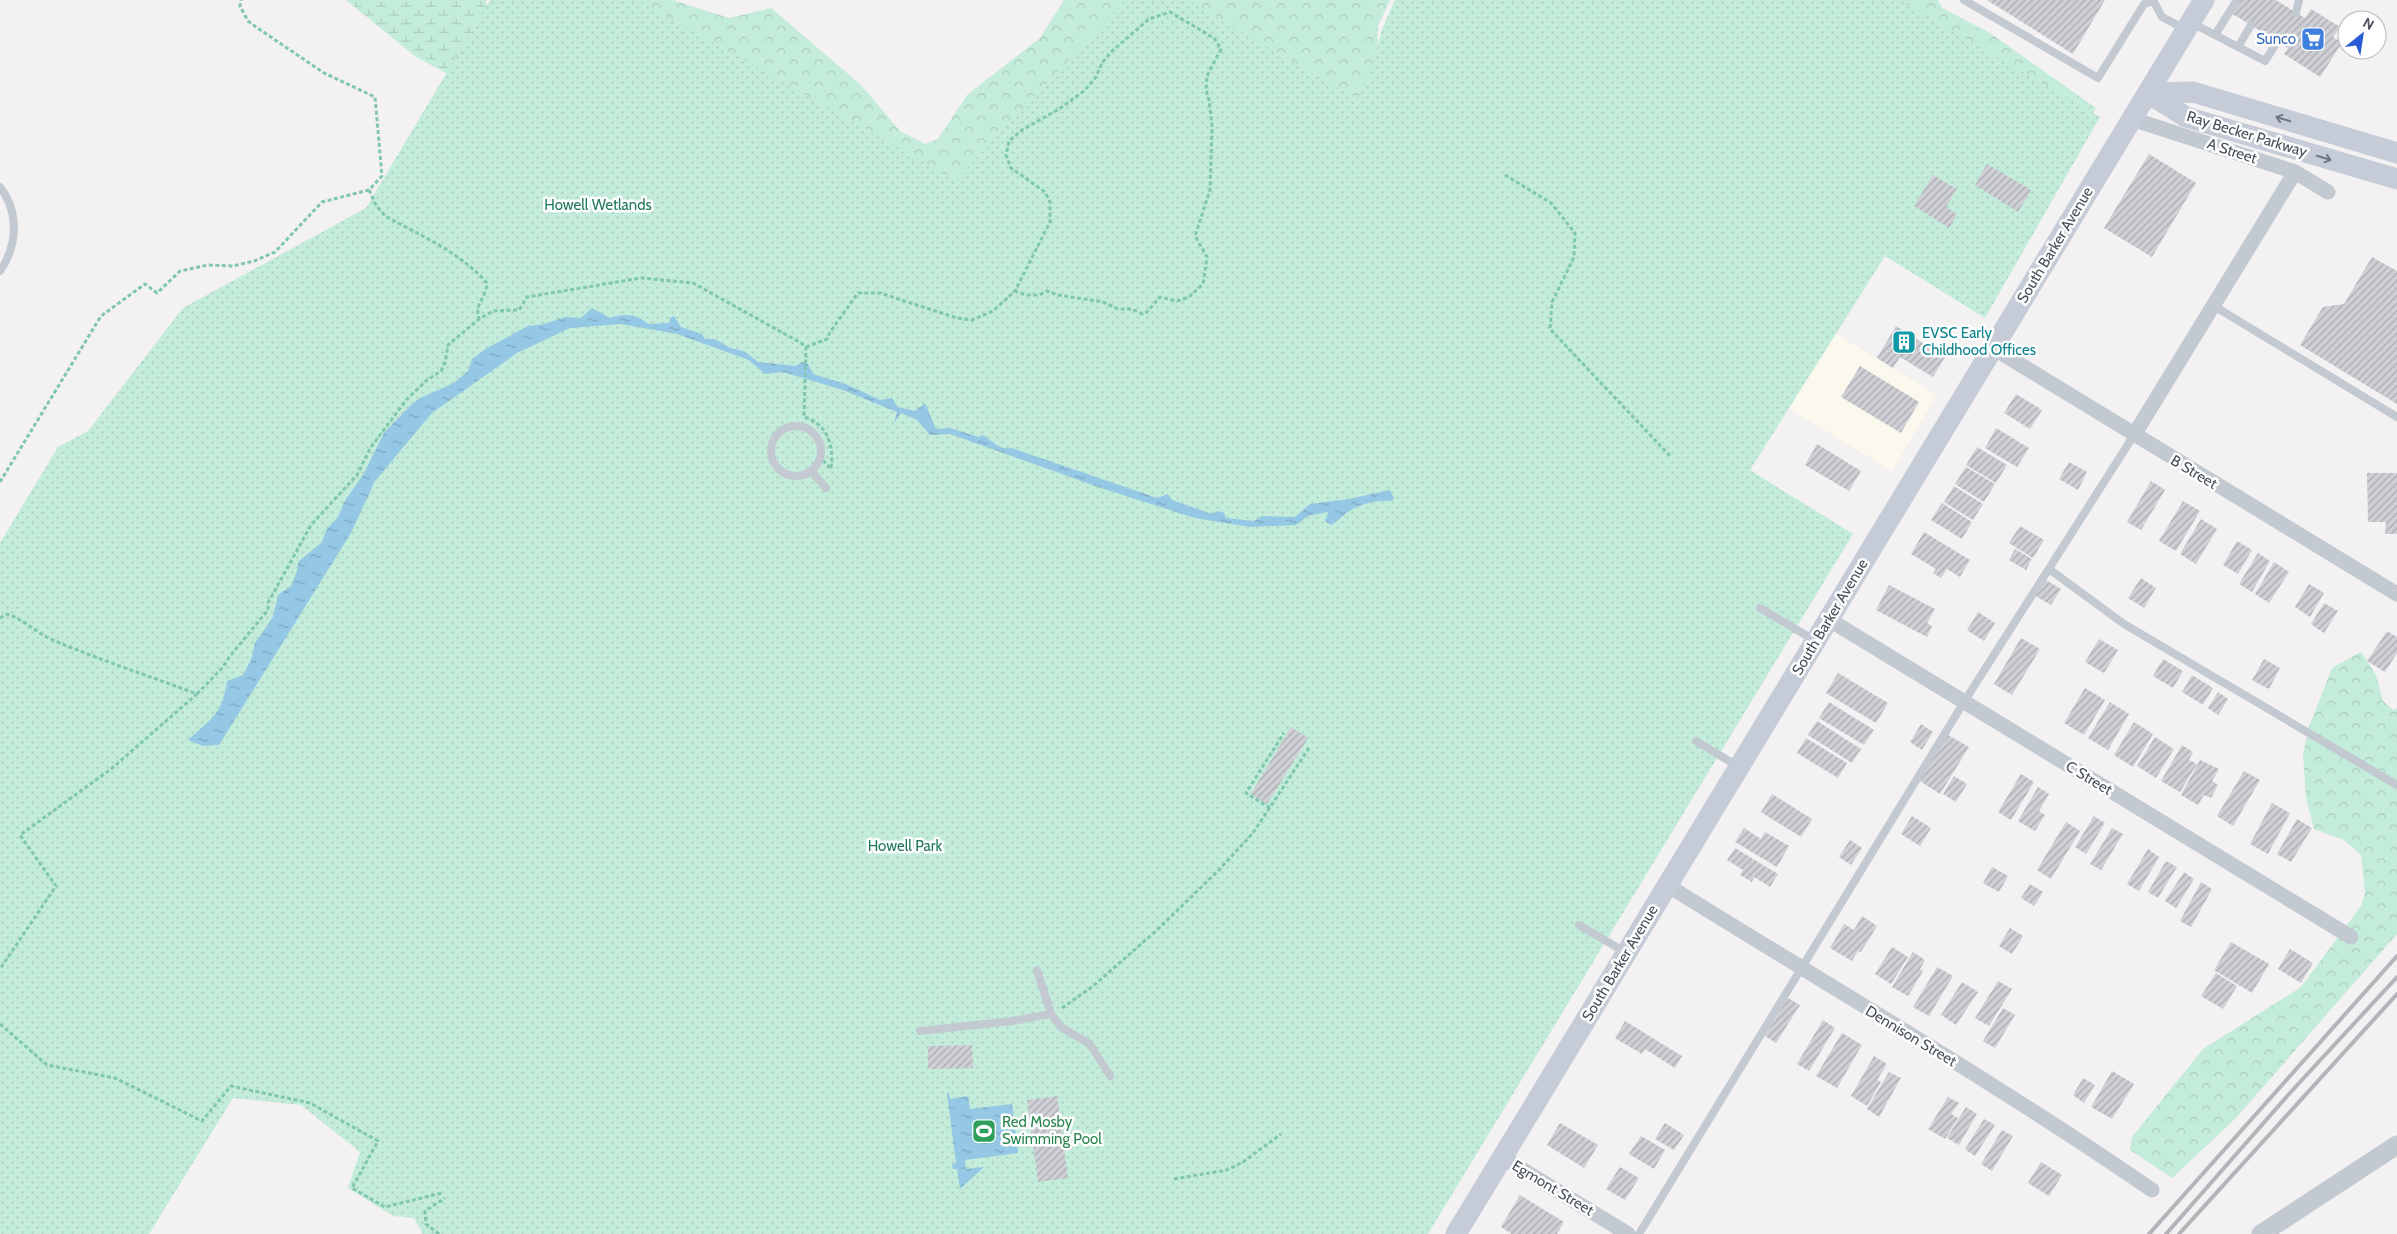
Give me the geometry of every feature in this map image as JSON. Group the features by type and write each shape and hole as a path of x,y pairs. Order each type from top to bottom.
{"main road":[{"name":"South Barker Avenue","path":"1456,1234 2204,0"},
{"name":"Ray Becker Parkway","path":"2148,93 2193,92 2397,153"},
{"name":"Ray Becker Parkway","path":"2148,93 2186,116 2397,179"}],"street":[{"name":"A Street","path":"2132,119 2295,172 2328,192"},
{"path":"2134,436 2295,172"},
{"name":"B Street","path":"1993,348 2134,436 2397,594"},
{"name":"C Street","path":"1828,620 2351,937"},
{"name":"Dennison Street","path":"1667,885 2060,1128 2152,1190"},
{"path":"2261,1234 2397,1146"},
{"name":"Egmont Street","path":"1502,1157 1628,1234"},
{"path":"2275,1234 2318,1197"}],"lane":[{"path":"1964,0 2098,78 2141,2 2153,1 2162,17 2215,35 2264,62 2277,42"},
{"path":"2215,35 2237,0"},
{"path":"2296,13 2299,0"},
{"path":"2238,47 2251,26"},
{"path":"0,186 13,210 14,219 10,257 0,271"},
{"path":"2214,306 2397,417"},
{"path":"793,426 808,430 819,441 820,458 811,471 796,476 781,470 772,457 774,440 785,429 793,426"},
{"path":"1639,1234 1964,702 2134,436"},
{"path":"811,471 826,488"},
{"path":"2049,569 2124,624 2397,785"},
{"path":"1760,608 1816,641"},
{"path":"1696,741 1739,767"},
{"path":"1579,925 1626,953"},
{"path":"1038,970 1051,1014 1061,1026 1090,1044 1110,1076"},
{"path":"920,1031 1012,1021 1051,1014"}],"path":[{"path":"0,482 101,316 145,284 157,293 180,271 208,265 234,266 254,261 275,252 322,202 369,190 382,176 375,97 324,73 259,29 248,21 240,6 241,0"},
{"path":"806,347 827,340 830,332 858,293 880,293 957,318 972,320 993,311 1015,291 1050,222 1050,202 1045,192 1011,168 1006,155 1009,141 1022,130 1059,109 1084,91 1096,77 1102,63 1111,52 1149,19 1170,12 1214,38 1221,49 1207,76 1206,90 1212,126 1210,190 1195,236 1207,257 1203,284 1189,297 1177,301 1160,297 1147,312 1142,314 1132,309 1118,309 1103,302 1058,295 1047,291 1041,295 1022,295 1015,291"},
{"path":"1505,175 1551,203 1575,232 1574,258 1552,302 1550,329 1671,457"},
{"path":"369,190 376,205 385,216 462,260 487,283 486,295 476,311 478,319"},
{"path":"0,968 56,886 20,835 111,770 197,694 223,668 230,656 268,610 268,604 311,525 357,476 372,447 407,399 427,380 440,371 445,363 448,345 478,319 493,310 518,310 527,297 641,278 669,279 693,283 802,343 806,347"},
{"path":"806,347 804,417 820,425 825,432 833,455 831,469 820,458"},
{"path":"0,618 7,614 21,619 41,635 54,641 106,662 197,694"},
{"path":"1270,808 1246,793 1284,733"},
{"path":"1051,1014 1092,987 1157,930 1218,871 1253,833 1309,748"},
{"path":"0,1024 47,1065 116,1078 202,1121 231,1086 310,1103 378,1141 352,1188 385,1207 442,1193"},
{"path":"1174,1179 1227,1170 1243,1162 1281,1134"},
{"path":"439,1234 426,1224 425,1211 445,1198"}],"shaded area":[{"path":"1835,333 1937,395 1892,471 1788,408"}],"green space":[{"path":"346,0 486,0 493,40 453,77 416,57"},
{"path":"490,0 638,0 956,180 1125,0 1188,0 1357,99 1370,76 1382,29 1395,0 1900,0 2100,117 1985,318 1885,256 1750,470 1853,534 1428,1234 423,1234 414,1218 393,1216 348,1188 360,1152 301,1105 233,1098 149,1234 0,1234 0,543 58,447 88,431 183,308 366,208"},
{"path":"622,0 672,0 729,18 771,8 861,85 900,131 925,144 938,139 967,95 1040,38 1064,0 1390,0 1378,26 1377,73 1218,347"},
{"path":"1881,0 1938,0 1942,8 1990,33 2096,108 2090,119"},
{"path":"2361,652 2376,675 2383,701 2393,710 2397,708 2397,934 2235,1119 2172,1178 2130,1150 2132,1137 2203,1049 2301,987 2361,906 2365,893 2361,855 2344,840 2314,829 2306,798 2303,755 2309,727 2332,668"}],"water":[{"path":"592,308 610,318 630,315 640,318 648,324 669,323 670,318 674,316 681,327 702,334 705,339 715,339 730,348 744,351 758,362 796,366 802,362 808,364 813,374 848,385 880,400 892,398 898,407 915,411 925,403 936,429 950,428 979,437 982,435 1003,448 1012,448 1157,498 1168,494 1172,500 1212,514 1218,511 1224,513 1226,518 1254,521 1262,516 1295,517 1310,504 1349,499 1390,490 1394,499 1360,506 1349,511 1331,525 1325,521 1328,512 1308,516 1296,525 1250,527 1195,518 1101,488 950,434 930,435 917,420 901,413 894,423 897,412 843,390 783,372 765,374 749,360 677,334 621,324 570,328 517,353 432,413 375,481 351,533 219,745 203,746 188,740 210,721 219,709 227,681 243,675 251,660 255,643 273,617 278,595 291,586 297,571 298,562 322,542 326,530 338,517 344,502 363,475 384,433 420,398 454,383 468,371 472,359 487,348 528,326 544,324 565,317 581,318"},
{"name":"Red Mosby Swimming Pool","path":"947,1093 949,1093 950,1099 968,1096 970,1109 1012,1104 1018,1153 965,1160 966,1169 984,1167 960,1189 957,1169 953,1169 952,1164 956,1163"}],"building":[{"path":"1987,0 2105,0 2073,54"},
{"path":"2239,0 2276,0 2305,18 2311,9 2337,25 2337,31 2333,37 2337,40 2337,51 2320,77 2284,54 2288,48 2231,13"},
{"path":"2149,154 2196,183 2152,257 2104,228"},
{"path":"1987,164 2031,190 2018,212 1975,185"},
{"path":"1933,175 1957,189 1946,207 1957,214 1949,228 1914,206"},
{"path":"2372,257 2397,271 2397,404 2300,345 2323,307 2344,304"},
{"name":"EVSC Early Childhood Offices","path":"1896,326 1945,357 1933,377 1900,357 1893,368 1877,358"},
{"path":"1860,366 1919,402 1901,433 1841,397"},
{"path":"2016,394 2042,410 2030,429 2004,413"},
{"path":"1996,428 2029,448 2017,467 1985,448"},
{"path":"1817,444 1861,471 1849,491 1805,465"},
{"path":"1977,447 2007,465 1996,483 1966,465"},
{"path":"2069,462 2087,472 2078,490 2059,479"},
{"path":"1966,467 1995,484 1984,502 1955,484"},
{"path":"2367,473 2397,473 2397,534 2385,534 2386,522 2368,522"},
{"path":"2151,481 2165,490 2141,530 2127,522"},
{"path":"1954,486 1983,504 1973,520 1944,502"},
{"path":"2183,501 2200,511 2176,551 2159,541"},
{"path":"1942,503 1972,522 1962,539 1931,520"},
{"path":"2201,519 2217,529 2196,564 2180,554"},
{"path":"2020,526 2044,540 2033,558 2009,543"},
{"path":"1924,532 1970,560 1960,577 1947,569 1941,578 1933,573 1936,569 1911,554"},
{"path":"2237,541 2252,550 2238,574 2223,565"},
{"path":"2015,549 2032,559 2026,570 2009,560"},
{"path":"2258,553 2270,561 2252,592 2239,584"},
{"path":"2274,562 2289,572 2269,603 2255,594"},
{"path":"2141,578 2156,588 2144,608 2128,598"},
{"path":"2044,579 2061,589 2051,605 2034,595"},
{"path":"2309,584 2324,593 2310,617 2295,607"},
{"path":"1889,585 1935,609 1927,623 1932,626 1927,637 1876,610"},
{"path":"2324,603 2338,611 2324,633 2311,624"},
{"path":"1978,612 1995,623 1984,641 1967,630"},
{"path":"2387,631 2397,637 2397,653 2385,672 2367,661"},
{"path":"2021,638 2040,649 2012,695 1994,684"},
{"path":"2099,639 2118,650 2104,673 2085,662"},
{"path":"2163,659 2183,671 2173,688 2153,676"},
{"path":"2264,659 2280,668 2269,689 2252,680"},
{"path":"1838,673 1888,703 1876,723 1826,693"},
{"path":"2192,675 2213,688 2203,705 2182,692"},
{"path":"2085,688 2105,700 2084,735 2064,723"},
{"path":"2218,692 2228,699 2218,715 2208,708"},
{"path":"1829,702 1874,730 1864,745 1819,718"},
{"path":"2110,702 2129,714 2108,750 2088,738"},
{"path":"1817,721 1861,749 1852,763 1808,735"},
{"path":"2134,722 2153,734 2133,767 2114,755"},
{"path":"1921,724 1933,732 1922,750 1910,742"},
{"path":"1291,727 1308,738 1267,804 1251,794"},
{"path":"1948,735 1969,747 1940,794 1920,781"},
{"path":"2155,737 2174,749 2156,778 2137,766"},
{"path":"1806,738 1847,763 1838,778 1797,753"},
{"path":"2182,745 2193,752 2189,760 2197,764 2180,792 2161,781"},
{"path":"2200,760 2219,769 2212,781 2218,785 2211,798 2204,795 2198,805 2181,795"},
{"path":"2244,771 2260,780 2233,826 2217,816"},
{"path":"2021,774 2034,782 2011,820 1998,812"},
{"path":"1954,776 1967,784 1956,802 1943,794"},
{"path":"2038,787 2049,794 2039,811 2045,815 2035,831 2018,821"},
{"path":"1772,794 1812,819 1801,837 1761,812"},
{"path":"2272,803 2290,813 2268,854 2250,844"},
{"path":"1912,816 1931,828 1920,846 1901,834"},
{"path":"2094,816 2105,823 2086,854 2075,847"},
{"path":"2297,819 2312,828 2291,862 2277,854"},
{"path":"2066,822 2080,831 2051,879 2037,870"},
{"path":"1744,828 1761,839 1765,832 1789,846 1777,867 1735,842"},
{"path":"2112,828 2123,834 2101,870 2090,864"},
{"path":"1850,840 1862,848 1851,865 1839,857"},
{"path":"1735,848 1778,874 1770,887 1754,877 1752,882 1740,875 1743,870 1727,860"},
{"path":"2148,849 2159,857 2139,891 2127,884"},
{"path":"2166,861 2177,867 2158,898 2148,892"},
{"path":"1992,867 2008,876 1999,892 1983,883"},
{"path":"2184,872 2194,879 2176,908 2165,901"},
{"path":"2201,882 2212,889 2191,927 2180,921"},
{"path":"2030,884 2043,892 2034,906 2021,898"},
{"path":"1862,916 1877,926 1861,952 1858,951 1852,961 1830,948 1844,924 1854,930"},
{"path":"2010,928 2023,936 2012,954 1999,946"},
{"path":"2231,942 2269,964 2252,993 2214,970"},
{"path":"1892,947 1908,957 1891,984 1875,974"},
{"path":"2290,949 2313,963 2301,983 2278,969"},
{"path":"1913,952 1925,960 1920,969 1923,971 1908,996 1892,987"},
{"path":"1937,967 1953,976 1929,1016 1913,1007"},
{"path":"2216,973 2237,986 2223,1009 2201,996"},
{"path":"1998,981 2012,989 1989,1026 1975,1018"},
{"path":"1962,982 1978,992 1956,1025 1941,1015"},
{"path":"1788,998 1800,1005 1776,1043 1765,1036"},
{"path":"2003,1008 2015,1015 1995,1048 1983,1041"},
{"path":"1823,1020 1835,1028 1809,1071 1797,1064"},
{"path":"1625,1021 1682,1056 1675,1068 1645,1049 1642,1054 1615,1038"},
{"path":"1842,1033 1862,1045 1837,1088 1816,1076"},
{"path":"972,1045 973,1068 928,1069 928,1046"},
{"path":"1874,1056 1887,1064 1877,1080 1881,1082 1867,1106 1851,1096"},
{"path":"2112,1071 2134,1084 2112,1119 2091,1107"},
{"path":"1889,1072 1901,1078 1879,1117 1867,1109"},
{"path":"2083,1078 2095,1085 2084,1103 2073,1095"},
{"path":"1057,1096 1068,1178 1038,1182 1027,1100"},
{"path":"1948,1097 1959,1103 1951,1114 1958,1118 1945,1139 1928,1129"},
{"path":"1966,1107 1977,1114 1959,1145 1947,1138"},
{"path":"1984,1119 1995,1125 1975,1156 1965,1149"},
{"path":"1560,1123 1598,1145 1584,1168 1547,1145"},
{"path":"1665,1123 1684,1135 1674,1150 1655,1139"},
{"path":"2002,1130 2013,1136 1992,1171 1981,1164"},
{"path":"1641,1136 1665,1150 1654,1169 1629,1154"},
{"path":"2041,1162 2062,1175 2049,1196 2028,1183"},
{"path":"1620,1167 1639,1178 1625,1200 1606,1189"},
{"path":"1520,1195 1564,1222 1557,1234 1512,1234 1501,1227"}],"railway":[{"path":"2149,1234 2397,956"},
{"path":"2166,1234 2289,1094 2397,977"},
{"path":"2179,1234 2397,994"}],"place":[{"name":"Sunco","path":"2313,39"},
{"name":"EVSC Early Childhood Offices","path":"1904,342"},
{"name":"Red Mosby Swimming Pool","path":"984,1131"}],"park label":[{"name":"Howell Wetlands","path":"598,205"},
{"name":"Howell Park","path":"905,846"}]}
